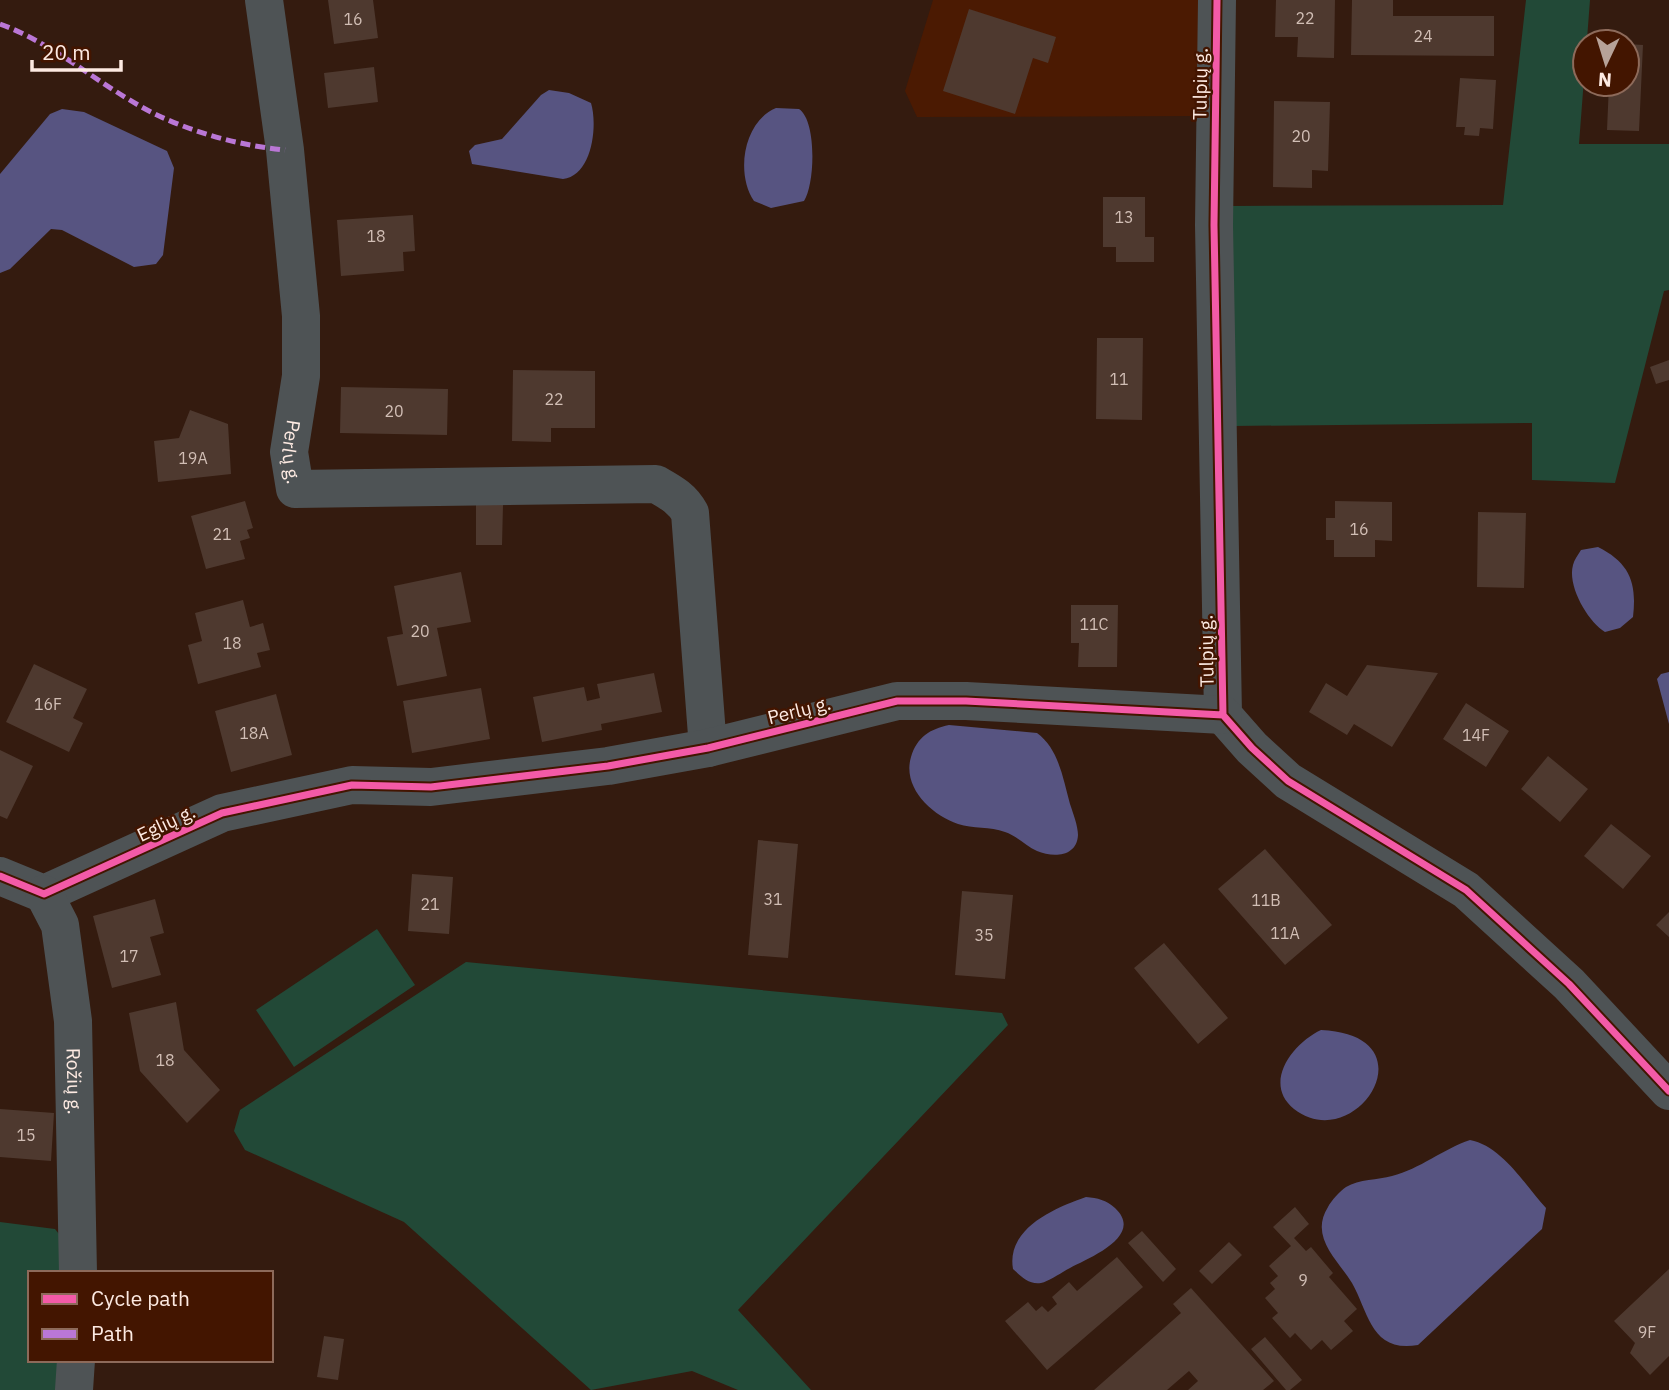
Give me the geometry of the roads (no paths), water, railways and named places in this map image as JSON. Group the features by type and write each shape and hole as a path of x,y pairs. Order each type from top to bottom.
{"street":[{"name":"Perlų g.","path":"264,0 285,150 301,316 301,376 289,452 295,489 656,484 673,493 685,503 690,513 708,748 897,701 966,701 1223,715"},
{"name":"Tulpių g.","path":"1217,0 1214,225 1223,715 1252,748 1288,781 1466,890 1569,984 1669,1091"},
{"name":"Eglių g.","path":"44,894 222,813 352,785 431,788 608,766 708,748"},
{"path":"0,876 44,894"},
{"name":"Rožių g.","path":"44,894 60,925 74,1021 78,1271"},
{"path":"74,1390 76,1362"}]}
